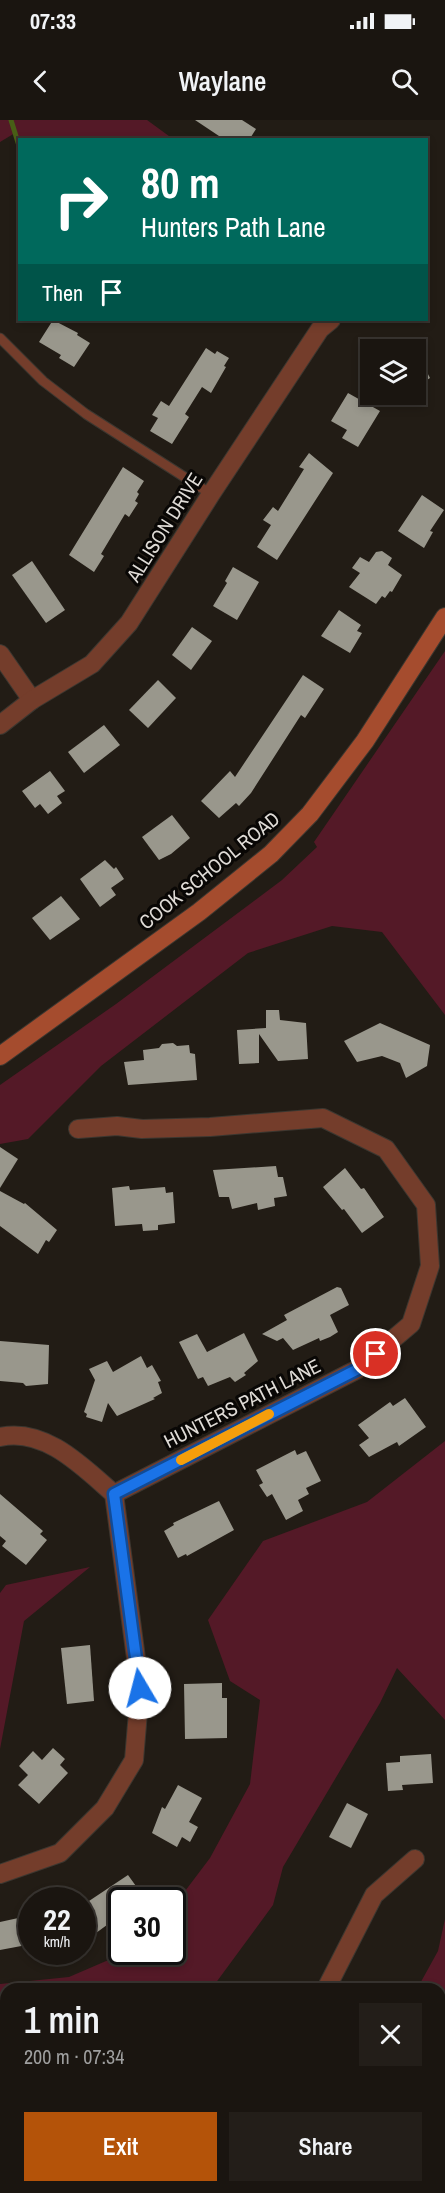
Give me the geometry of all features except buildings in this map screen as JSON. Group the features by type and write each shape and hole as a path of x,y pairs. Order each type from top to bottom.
{"street":[{"name":"ALLISON DRIVE","path":"0,725 32,700 92,664 129,623 320,329 330,321"},
{"name":"COOK SCHOOL ROAD","path":"0,1056 199,912 271,854 310,814 365,741 445,617"},
{"path":"0,654 32,700"},
{"name":"HUNTERS PATH LANE","path":"78,1129 117,1126 142,1129 210,1126 323,1118 386,1149 426,1205 430,1266 411,1324 358,1369 114,1494"},
{"path":"0,1437 16,1434 64,1451 114,1494 140,1688 134,1760 105,1808 60,1853 0,1874"},
{"path":"329,1983 374,1895 415,1859"}],"lane":[{"path":"0,338 43,381 86,414 211,494"}],"shaded area":[{"path":"0,120 147,120 172,138 20,138 15,133 0,142"},
{"path":"445,651 445,1015 382,932 332,926 248,953 101,1066 28,1139 0,1144 0,1085 116,1004 282,880 317,847 314,842"},
{"path":"445,1441 445,1720 397,1668 380,1703 283,1867 273,1905 216,1983 10,1983 69,1977 108,1960 108,1965 186,1965 186,1890 210,1858 250,1784 260,1700 230,1681 208,1620 263,1541 367,1502"},
{"path":"90,1567 24,1621 0,1749 0,1593 6,1585"},
{"path":"445,1919 445,1983 420,1983 438,1951"}],"waterway":[{"path":"11,120 18,143"}],"slow traffic":[{"path":"181,1460 269,1414"}],"route":[{"path":"140,1688 114,1494 358,1369 376,1354"}]}
